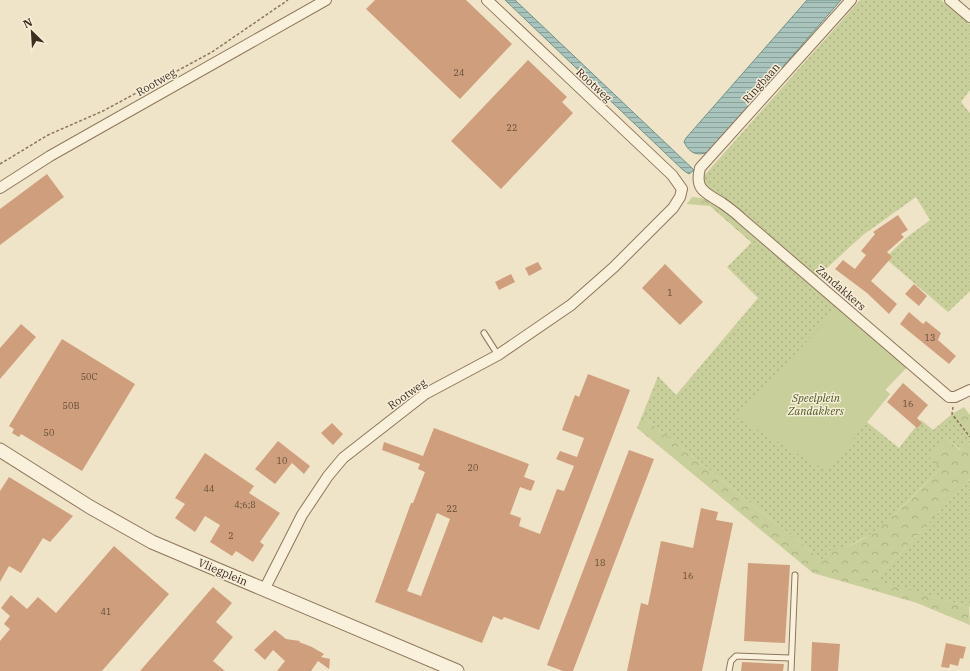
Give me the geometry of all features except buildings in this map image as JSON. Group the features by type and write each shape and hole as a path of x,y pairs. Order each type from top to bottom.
{"street":[{"name":"Rootweg","path":"0,188 50,156 326,0"},
{"name":"Rootweg","path":"264,590 302,514 328,476 343,458 426,394 498,355 571,305 614,267 673,208 680,197 682,189 672,175 488,0"},
{"name":"Ringbaan","path":"699,185 698,176 700,168 851,0"},
{"path":"950,0 970,17"},
{"name":"Zandakkers","path":"699,185 706,194 724,204 742,219 949,397 955,397"},
{"path":"955,397 970,390"},
{"name":"Vliegplein","path":"0,450 90,507 152,542 457,671"}],"lane":[{"path":"484,333 498,355"},
{"path":"791,671 790,658 795,575"},
{"path":"729,671 731,660 736,656 790,658"}],"path":[{"path":"0,164 48,135 103,112 212,52 288,0"},
{"path":"955,397 952,414 970,437"}],"green space":[{"path":"860,0 941,0 970,24 970,90 961,102 970,113 970,291 948,312 885,258 906,238 930,220 916,197 863,235 817,277 720,195 705,188 701,179"},
{"path":"692,197 711,201 728,211 758,236 752,243 710,206 687,204"},
{"path":"758,236 909,365 885,390 890,394 867,422 899,448 921,420 933,430 952,414 970,437 970,443 961,450 946,438 941,468 887,522 873,533 841,550 831,550 822,560 642,416 658,376 676,395 758,298 727,267"},
{"name":"Speelplein Zandakkers","path":"840,306 909,365 885,390 890,394 827,471 736,417"},
{"path":"964,407 970,415 970,437 952,414"},
{"path":"642,416 822,560 831,550 846,547 875,530 904,505 941,468 929,457 946,438 960,450 970,443 970,479 875,580 969,607 970,625 917,603 813,573 637,428"},
{"path":"970,479 970,607 874,581"}],"water":[{"path":"505,0 515,0 694,170 689,174 683,170"},
{"path":"807,0 841,0 709,152 697,154 691,151 684,142 686,138"}]}
